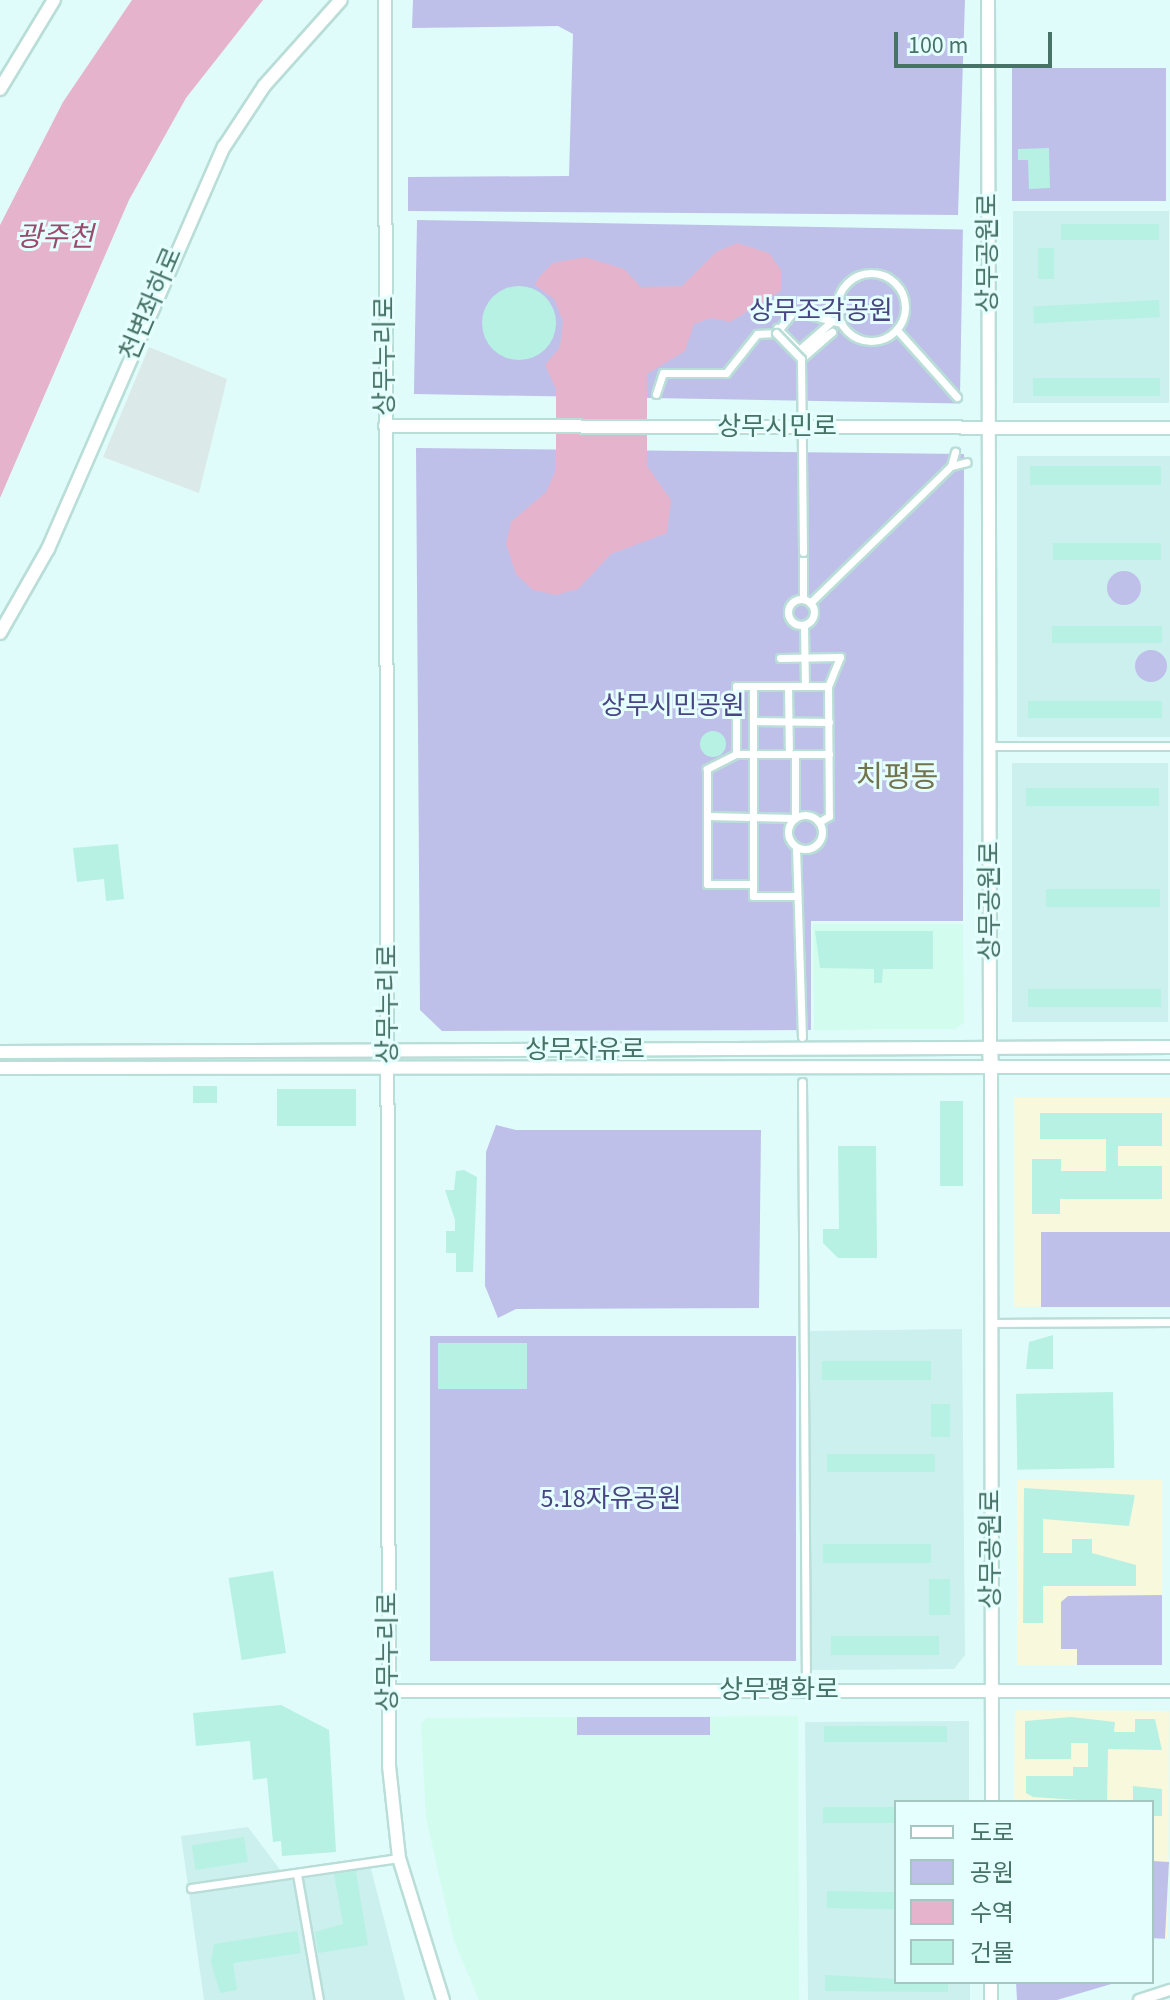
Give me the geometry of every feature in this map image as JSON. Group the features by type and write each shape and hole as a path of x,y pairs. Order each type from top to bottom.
{"main road":[{"name":"상무공원로","path":"990,1048 991,1067"}],"street":[{"path":"0,89 54,0"},
{"name":"천변좌하로","path":"0,633 48,549 224,147 264,86 341,0"},
{"name":"상무누리로","path":"385,0 390,1795 399,1858 443,2000"},
{"name":"상무공원로","path":"988,0 990,1048"},
{"path":"777,330 783,318 806,309 831,322 841,323 866,341 897,330 906,309 900,288 871,272 842,288 841,323"},
{"path":"805,686 804,625 813,616 807,601 803,552 802,353 831,322"},
{"path":"777,330 802,353"},
{"path":"656,394 663,373 726,373 757,334 777,330"},
{"path":"897,330 957,397"},
{"name":"상무시민로","path":"385,426 1170,428"},
{"path":"951,466 955,452"},
{"path":"804,625 788,615 791,603 807,601 951,466 967,462"},
{"path":"780,658 840,657 828,686 829,816 819,822"},
{"path":"736,754 736,686 828,686"},
{"path":"753,686 753,896 795,896"},
{"path":"788,686 795,818 787,832 796,847 795,896 802,925 802,1037"},
{"path":"753,721 829,722"},
{"path":"990,746 1170,746"},
{"path":"753,884 707,884 707,769 736,754 829,754"},
{"path":"707,816 811,816 819,822"},
{"path":"796,847 818,844 819,822"},
{"name":"상무자유로","path":"0,1052 1170,1047"},
{"name":"상무공원로","path":"991,1067 992,1800"},
{"name":"상무자유로","path":"0,1068 1170,1067"},
{"path":"802,1082 806,1691"},
{"path":"990,1323 1170,1322"},
{"name":"상무평화로","path":"388,1691 1170,1691"},
{"path":"191,1888 399,1858"},
{"path":"297,1874 319,2000"},
{"path":"1139,2000 1170,1990"}],"shaded area":[{"path":"1013,211 1169,211 1169,403 1013,403"},
{"path":"149,347 227,379 199,493 103,457"},
{"path":"1017,456 1170,456 1170,737 1017,737"},
{"path":"1012,763 1168,763 1168,1022 1012,1022"},
{"path":"813,924 963,924 964,1023 955,1029 814,1030"},
{"path":"1014,1097 1170,1097 1170,1307 1014,1307"},
{"path":"962,1329 965,1655 954,1669 812,1670 809,1331"},
{"path":"1017,1480 1162,1480 1162,1665 1017,1665"},
{"path":"1015,1710 1169,1711 1168,1938 1154,1938 1154,1800 1014,1800"},
{"path":"798,1716 799,2000 479,2000 454,1941 426,1818 421,1724 426,1718"},
{"path":"969,1721 969,1800 894,1800 894,1984 970,1984 970,2000 808,2000 805,1722"},
{"path":"248,1827 284,1875 371,1869 405,2000 204,2000 181,1836"}],"green space":[{"path":"413,0 965,0 958,215 408,211 408,177 569,176 573,34 558,26 412,28"},
{"path":"1012,68 1166,68 1166,201 1012,201"},
{"name":"상무조각공원","path":"417,220 963,230 960,404 414,394"},
{"name":"상무시민공원","path":"416,448 964,454 963,921 811,921 811,1030 442,1031 420,1010"},
{"path":"1124,571 1136,576 1141,588 1136,600 1124,605 1112,600 1107,588 1112,576"},
{"path":"1151,650 1162,655 1167,666 1162,677 1151,682 1140,677 1135,666 1140,655"},
{"path":"496,1125 516,1130 761,1130 759,1308 516,1309 498,1318 485,1286 486,1152"},
{"path":"1041,1232 1170,1232 1170,1307 1041,1307"},
{"name":"5.18자유공원","path":"430,1336 796,1336 796,1661 430,1661"},
{"path":"1162,1595 1162,1665 1077,1665 1077,1649 1061,1649 1061,1602 1068,1596"},
{"path":"577,1717 710,1717 710,1735 577,1735"},
{"path":"1154,1861 1169,1862 1165,1939 1154,1938"},
{"path":"1016,1984 1111,1984 1057,2000 1017,2000"}],"water":[{"name":"광주천","path":"132,0 263,0 186,98 129,200 0,498 0,225 63,102"},
{"path":"737,243 769,253 781,270 781,291 730,322 711,318 694,324 685,351 647,374 647,466 671,500 667,533 611,554 578,589 556,595 533,590 516,574 506,544 511,522 546,492 556,470 556,389 545,365 560,347 563,321 554,299 535,285 539,277 553,263 585,257 624,269 641,287 682,286 716,252"}],"building":[{"path":"1049,148 1050,188 1029,189 1028,160 1018,160 1018,149"},
{"path":"1061,224 1159,224 1159,240 1061,240"},
{"path":"1038,248 1054,248 1054,279 1038,279"},
{"path":"512,286 526,286 540,292 550,302 556,323 550,344 540,354 526,360 512,360 498,354 488,344 482,330 482,316 488,302 498,292"},
{"path":"1159,300 1160,317 1034,324 1033,307"},
{"path":"1033,378 1160,378 1160,396 1033,396"},
{"path":"1030,466 1161,466 1161,485 1030,485"},
{"path":"1053,543 1161,543 1161,560 1053,560"},
{"path":"1052,626 1162,626 1162,643 1052,643"},
{"path":"1028,701 1162,701 1162,718 1028,718"},
{"path":"713,731 722,735 726,744 722,753 713,757 704,753 700,744 704,735"},
{"path":"1026,788 1159,788 1159,806 1026,806"},
{"path":"118,844 124,899 106,901 104,879 77,882 73,848"},
{"path":"1046,889 1160,889 1160,907 1046,907"},
{"path":"815,931 933,931 933,969 883,969 882,983 874,983 874,969 820,968"},
{"path":"1028,989 1161,989 1161,1007 1028,1007"},
{"path":"193,1086 217,1086 217,1103 193,1103"},
{"path":"277,1089 356,1089 356,1126 277,1126"},
{"path":"940,1101 963,1101 963,1186 940,1186"},
{"path":"1040,1113 1162,1113 1162,1146 1118,1146 1118,1166 1162,1166 1162,1199 1060,1199 1060,1214 1032,1214 1032,1159 1061,1159 1061,1171 1106,1171 1106,1139 1040,1139"},
{"path":"838,1146 876,1146 877,1258 838,1258 823,1243 823,1229 839,1229"},
{"path":"464,1170 477,1177 473,1272 456,1272 456,1253 446,1253 446,1231 455,1231 455,1220 445,1190 454,1190 456,1171"},
{"path":"1053,1335 1053,1369 1026,1369 1029,1342"},
{"path":"438,1343 527,1343 527,1389 438,1389"},
{"path":"822,1361 931,1361 931,1380 822,1380"},
{"path":"1113,1392 1114,1468 1017,1470 1016,1394"},
{"path":"931,1404 950,1404 950,1437 931,1437"},
{"path":"827,1454 935,1454 935,1472 827,1472"},
{"path":"1024,1488 1135,1495 1129,1526 1043,1519 1043,1553 1072,1553 1072,1539 1092,1539 1092,1553 1136,1565 1136,1586 1043,1586 1043,1623 1023,1623"},
{"path":"823,1544 931,1544 931,1563 823,1563"},
{"path":"273,1571 286,1653 242,1660 229,1578"},
{"path":"929,1579 950,1579 950,1615 929,1615"},
{"path":"831,1636 939,1636 939,1655 831,1655"},
{"path":"281,1705 329,1730 336,1852 282,1856 281,1841 273,1842 267,1778 253,1780 250,1741 196,1746 193,1713"},
{"path":"1071,1717 1115,1722 1114,1732 1135,1732 1135,1719 1155,1719 1162,1750 1108,1749 1107,1800 1033,1797 1026,1793 1026,1776 1073,1776 1073,1767 1088,1767 1088,1743 1071,1743 1071,1759 1025,1759 1025,1721"},
{"path":"824,1726 947,1726 947,1742 824,1742"},
{"path":"1133,1786 1162,1789 1162,1816 1154,1816 1154,1800 1133,1800"},
{"path":"823,1807 894,1807 894,1823 823,1823"},
{"path":"244,1837 248,1862 196,1870 192,1845"},
{"path":"356,1871 368,1945 318,1953 315,1932 343,1924 334,1874"},
{"path":"827,1891 894,1892 894,1909 827,1908"},
{"path":"297,1931 301,1953 233,1963 237,1990 220,1993 211,1963 214,1944"},
{"path":"825,1975 894,1979 894,1984 948,1984 948,1992 825,1991"}],"district":[{"name":"치평동","path":"897,778"}]}
